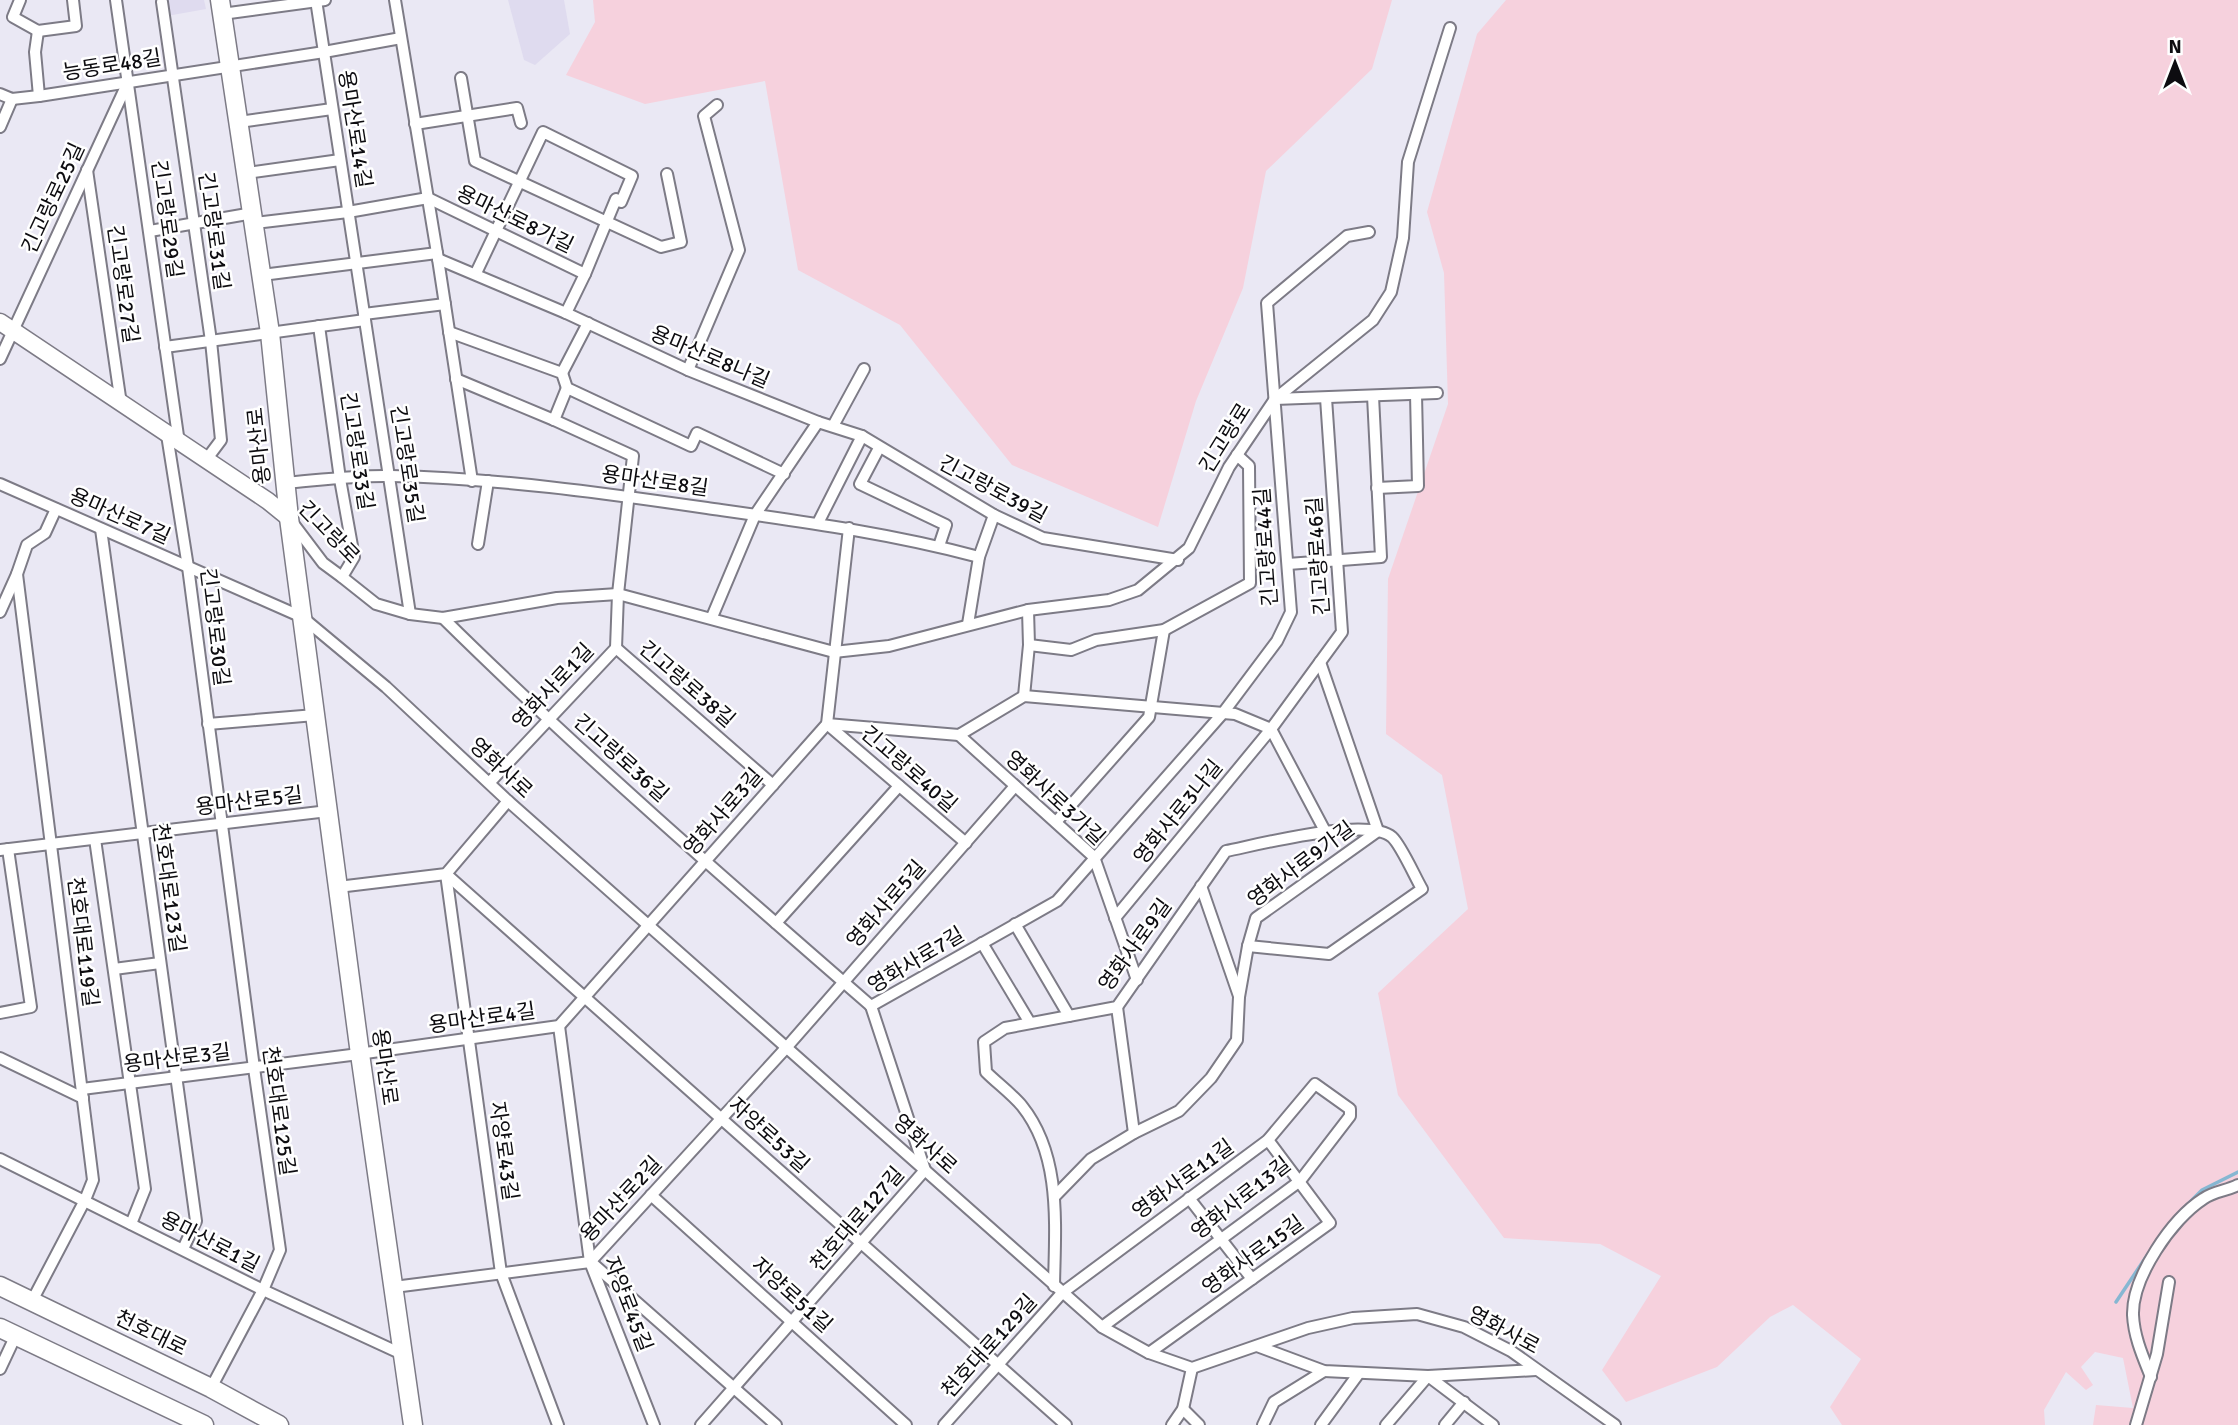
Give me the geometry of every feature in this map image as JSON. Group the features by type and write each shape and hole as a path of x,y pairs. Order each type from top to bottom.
{"main road":[{"name":"용마산로","path":"221,7 270,333 302,617 360,1054 414,1425"},
{"name":"긴고랑로","path":"6,326 268,501 289,518"},
{"name":"천호대로","path":"0,1286 211,1388 279,1425"},
{"path":"8,1331 197,1424"}],"street":[{"path":"20,0 14,18 38,31 76,26 73,0"},
{"name":"긴고랑로29길","path":"116,0 166,347 173,439"},
{"name":"용마산로8가길","path":"395,0 472,481"},
{"path":"221,7 319,1"},
{"name":"용마산로14길","path":"319,1 348,212"},
{"name":"긴고랑로31길","path":"162,2 211,341 221,440 206,460"},
{"name":"긴고랑로","path":"289,518 323,563 376,604 411,614 443,618 558,598 618,594 712,617 834,652 889,646 1028,610 1109,600 1138,590 1161,570 1178,560 1189,548 1237,454 1275,399 1373,320 1391,292 1403,238 1408,162 1450,28"},
{"path":"38,31 35,52 39,96"},
{"name":"능동로48길","path":"0,94 12,99 39,96 401,38"},
{"path":"461,78 475,161 661,247 681,242 667,174"},
{"name":"긴고랑로25길","path":"0,359 6,326 87,170 128,82"},
{"path":"0,127 12,99"},
{"path":"688,370 739,250 704,116 717,105"},
{"path":"239,122 332,108"},
{"path":"415,124 517,108 521,123"},
{"path":"476,274 543,132 632,176 621,202 616,199 566,313"},
{"path":"247,173 340,160"},
{"name":"긴고랑로27길","path":"87,170 121,404"},
{"name":"용마산로8가길","path":"428,198 585,274"},
{"name":"용마산로14길","path":"150,231 193,223 348,212 428,198"},
{"name":"긴고랑로35길","path":"348,212 411,614"},
{"name":"긴고랑로44길","path":"1223,713 1277,641 1291,612 1267,303 1347,236 1369,232"},
{"path":"262,275 438,256"},
{"name":"용마산로8나길","path":"438,256 688,370 818,422"},
{"path":"166,347 319,326 445,304"},
{"path":"456,379 554,420 567,388 562,373 587,323"},
{"name":"긴고랑로33길","path":"319,326 354,557 342,577"},
{"path":"449,332 562,373"},
{"path":"833,426 864,369"},
{"path":"567,388 691,446 697,433 784,474"},
{"path":"1275,399 1437,393"},
{"path":"1377,488 1418,486 1416,394"},
{"path":"1288,564 1381,557 1373,396"},
{"name":"긴고랑로46길","path":"1271,729 1342,632 1326,398"},
{"name":"긴고랑로38길","path":"554,420 633,456 618,594 616,648 773,785"},
{"path":"712,617 755,514 818,422"},
{"name":"긴고랑로39길","path":"818,422 862,436 994,515 1043,538 1178,560"},
{"path":"818,523 862,436"},
{"name":"긴고랑로30길","path":"173,439 221,824"},
{"path":"879,448 860,484 946,525 939,546"},
{"path":"1029,645 1071,650 1096,639 1164,630 1250,583 1249,466 1237,454"},
{"name":"용마산로8길","path":"285,483 389,475 488,481 629,496 818,523 979,556"},
{"path":"478,544 488,481"},
{"name":"용마산로7길","path":"0,484 302,617"},
{"path":"0,612 27,545 45,533 56,509"},
{"path":"968,624 979,556 994,515"},
{"path":"849,528 827,724 959,735 1024,696 1235,714 1271,729 1325,831"},
{"name":"천호대로123길","path":"102,529 196,1221 183,1249"},
{"name":"천호대로119길","path":"17,574 93,1181 32,1301"},
{"path":"1024,696 1029,645 1028,610"},
{"name":"영화사로","path":"302,617 386,687 509,801 1102,1327 1149,1353 1192,1368 1308,1328 1353,1318 1417,1314 1464,1327 1511,1351 1615,1425"},
{"name":"긴고랑로36길","path":"443,618 549,720 871,1006"},
{"path":"1056,822 1149,716 1164,630"},
{"name":"영화사로1길","path":"491,782 616,648"},
{"path":"1248,946 1329,954 1422,889 1392,836 1378,831 1320,662"},
{"name":"영화사로7길","path":"925,1170 871,1006 1057,901 1223,713"},
{"path":"208,724 315,715"},
{"name":"영화사로3길","path":"649,926 827,724"},
{"name":"긴고랑로40길","path":"827,724 966,843"},
{"name":"영화사로3나길","path":"1115,919 1271,729"},
{"name":"영화사로3가길","path":"959,735 1094,857 1137,980"},
{"path":"776,923 899,786"},
{"name":"영화사로5길","path":"786,1048 1015,786"},
{"path":"338,887 446,874 509,801"},
{"name":"용마산로5길","path":"0,1013 31,1007 4,850 328,811"},
{"name":"천호대로125길","path":"211,1388 263,1290 280,1250 221,824"},
{"name":"영화사로9길","path":"1058,1289 1055,1196 1042,1142 1022,1106 986,1072 984,1042 1005,1028 1117,1007 1226,851 1325,831 1378,831"},
{"name":"영화사로9가길","path":"1055,1196 1091,1159 1178,1111 1211,1078 1237,1040 1239,997 1256,918 1378,831"},
{"path":"95,839 145,1189 131,1223"},
{"name":"자양로53길","path":"446,874 1066,1425"},
{"name":"자양로43길","path":"446,874 501,1273 558,1425"},
{"name":"영화사로9길","path":"1201,886 1239,997"},
{"path":"1015,924 1069,1016"},
{"name":"용마산로4길","path":"360,1054 559,1026 649,926"},
{"name":"영화사로7길","path":"982,943 1030,1023"},
{"path":"114,969 160,962"},
{"path":"1117,1007 1134,1133"},
{"name":"자양로45길","path":"559,1026 590,1262 654,1425"},
{"name":"용마산로2길","path":"394,1287 590,1262 786,1048"},
{"name":"용마산로3길","path":"83,1094 130,1083 360,1054"},
{"path":"0,1058 83,1094"},
{"name":"영화사로11길","path":"1058,1289 1268,1140 1315,1084"},
{"name":"영화사로13길","path":"1102,1327 1300,1181 1350,1116 1350,1109 1315,1084"},
{"name":"영화사로15길","path":"1149,1353 1330,1223 1268,1140"},
{"name":"용마산로1길","path":"0,1159 263,1290 404,1355"},
{"name":"천호대로127길","path":"701,1425 925,1170"},
{"path":"2151,1377 2138,1346 2133,1313 2146,1265 2179,1219 2193,1206 2214,1192 2238,1185"},
{"name":"자양로51길","path":"651,1195 906,1425"},
{"path":"1189,1198 1252,1279"},
{"path":"590,1262 776,1425"},
{"path":"2136,1425 2151,1377 2169,1283"},
{"name":"천호대로129길","path":"944,1425 998,1364 1058,1289"},
{"path":"0,1368 8,1331"},
{"path":"1257,1346 1324,1371 1428,1376 1537,1370"},
{"path":"1172,1425 1183,1409 1192,1368"},
{"path":"1263,1425 1274,1402 1324,1371"},
{"path":"1321,1425 1359,1373"},
{"path":"1428,1376 1493,1425"},
{"path":"1386,1425 1428,1376"},
{"path":"1445,1425 1465,1402"},
{"path":"1183,1409 1199,1425"}],"shaded area":[{"path":"165,0 204,0 206,9 167,16"},
{"path":"508,0 564,0 570,34 535,65 524,60"},
{"path":"593,0 1392,0 1372,69 1266,171 1243,288 1196,401 1158,527 1012,465 900,325 798,270 765,81 645,104 566,75 595,22"},
{"path":"1506,0 2238,0 2238,1425 2093,1425 2096,1405 2133,1408 2123,1358 2095,1352 2081,1367 2093,1385 2086,1390 2066,1372 2044,1410 2045,1425 1842,1425 1830,1407 1861,1359 1793,1305 1770,1317 1717,1367 1626,1402 1602,1370 1661,1276 1600,1244 1504,1238 1398,1095 1378,993 1468,909 1442,775 1386,734 1388,579 1448,404 1444,273 1427,212 1477,34"}],"waterway":[{"path":"2180,1212 2202,1190 2238,1172"},
{"path":"2116,1302 2148,1254"}]}
